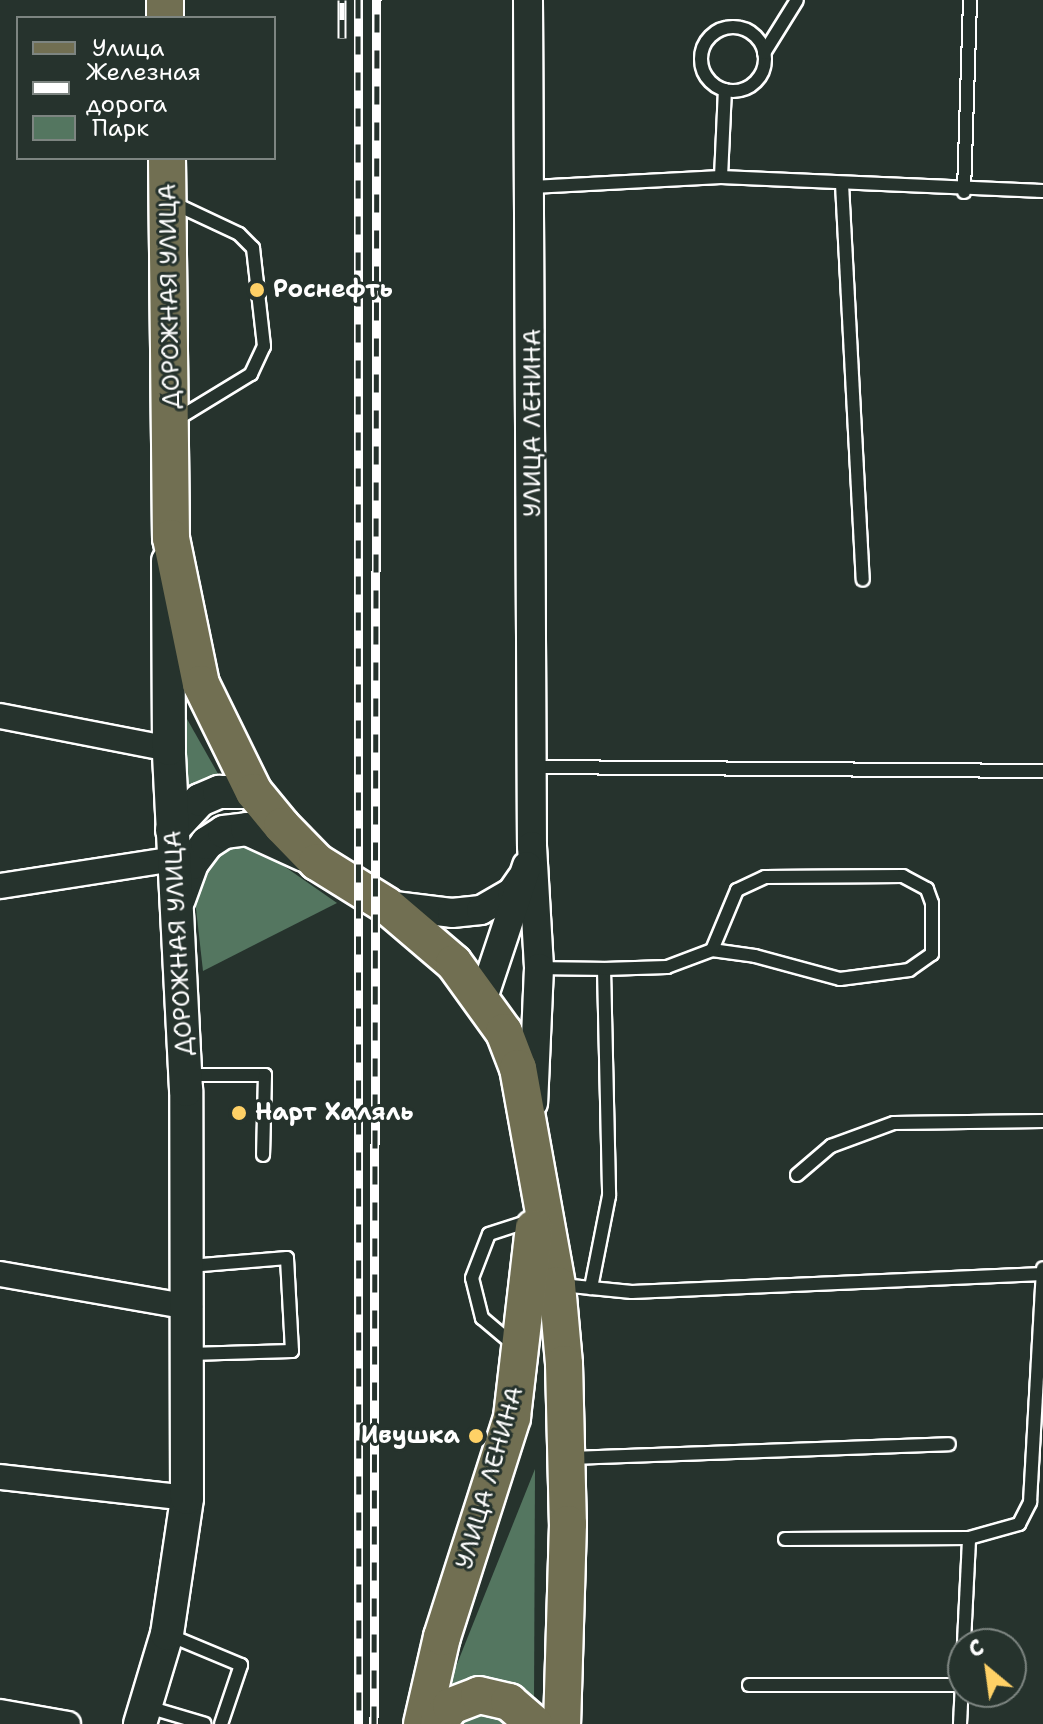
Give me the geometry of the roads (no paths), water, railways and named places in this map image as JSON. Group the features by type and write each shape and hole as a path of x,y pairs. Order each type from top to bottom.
{"main road":[{"name":"ДОРОЖНАЯ УЛИЦА","path":"142,1715 167,1634 187,1498 190,1307 185,1075 169,749 166,574 171,538 172,422 167,160"},
{"path":"171,538 188,637 224,738 254,792 317,862"},
{"path":"169,749 188,637"},
{"path":"173,844 200,800 219,792 254,792"},
{"path":"177,906 192,863 207,843 224,832 247,829 269,836 317,862 386,905 430,939 483,998 509,1044 531,1125"},
{"name":"УЛИЦА ЛЕНИНА","path":"531,1125 539,1179 574,1287 566,1458 562,1724"},
{"name":"УЛИЦА ЛЕНИНА","path":"422,1724 442,1637 512,1417 524,1351 539,1179"},
{"path":"438,1724 451,1706 479,1695 509,1702 534,1724"}],"street":[{"name":"УЛИЦА ЛЕНИНА","path":"528,0 532,187 533,767 529,859 539,968 531,1125"},
{"path":"0,716 169,749"},
{"path":"0,886 173,844"},
{"name":"УЛИЦА ЛЕНИНА","path":"483,998 529,859"},
{"path":"386,905 452,913 481,910 512,892 529,859"},
{"path":"0,1274 190,1307"},
{"path":"0,1477 187,1498"},
{"path":"0,1712 68,1724"}],"lane":[{"path":"725,90 755,83 764,53 797,0"},
{"path":"964,192 970,0"},
{"path":"725,90 702,69 703,49 715,33 745,30 764,53"},
{"path":"721,177 725,90"},
{"path":"532,187 721,177 964,192 1043,191"},
{"path":"842,184 863,579"},
{"path":"168,201 239,234 253,248 264,346 251,374 172,422"},
{"path":"533,767 1043,771"},
{"path":"539,968 667,967 712,950 755,956 840,979 909,970 932,954 932,903 917,879 903,876 765,877 737,890 712,950"},
{"path":"604,969 608,1216 574,1287 632,1292 1042,1272 1027,1514 1008,1529 969,1538 785,1539"},
{"path":"185,1075 265,1075 263,1155"},
{"path":"797,1175 831,1146 894,1123 1043,1121"},
{"path":"524,1351 497,1335 482,1318 472,1278 489,1234 535,1220"},
{"path":"189,1266 287,1258 292,1351 189,1354"},
{"path":"566,1458 949,1444"},
{"path":"963,1628 969,1538"},
{"path":"167,1634 241,1665 221,1724"},
{"path":"749,1685 947,1685"},
{"path":"142,1715 205,1724"}],"railway":[{"path":"342,0 342,38"},
{"path":"358,0 359,1724"},
{"path":"374,1724 377,0"}],"place":[{"name":"Роснефть","path":"257,290"},
{"name":"Нарт Халяль","path":"239,1113"},
{"name":"Ивушка","path":"476,1436"}]}
